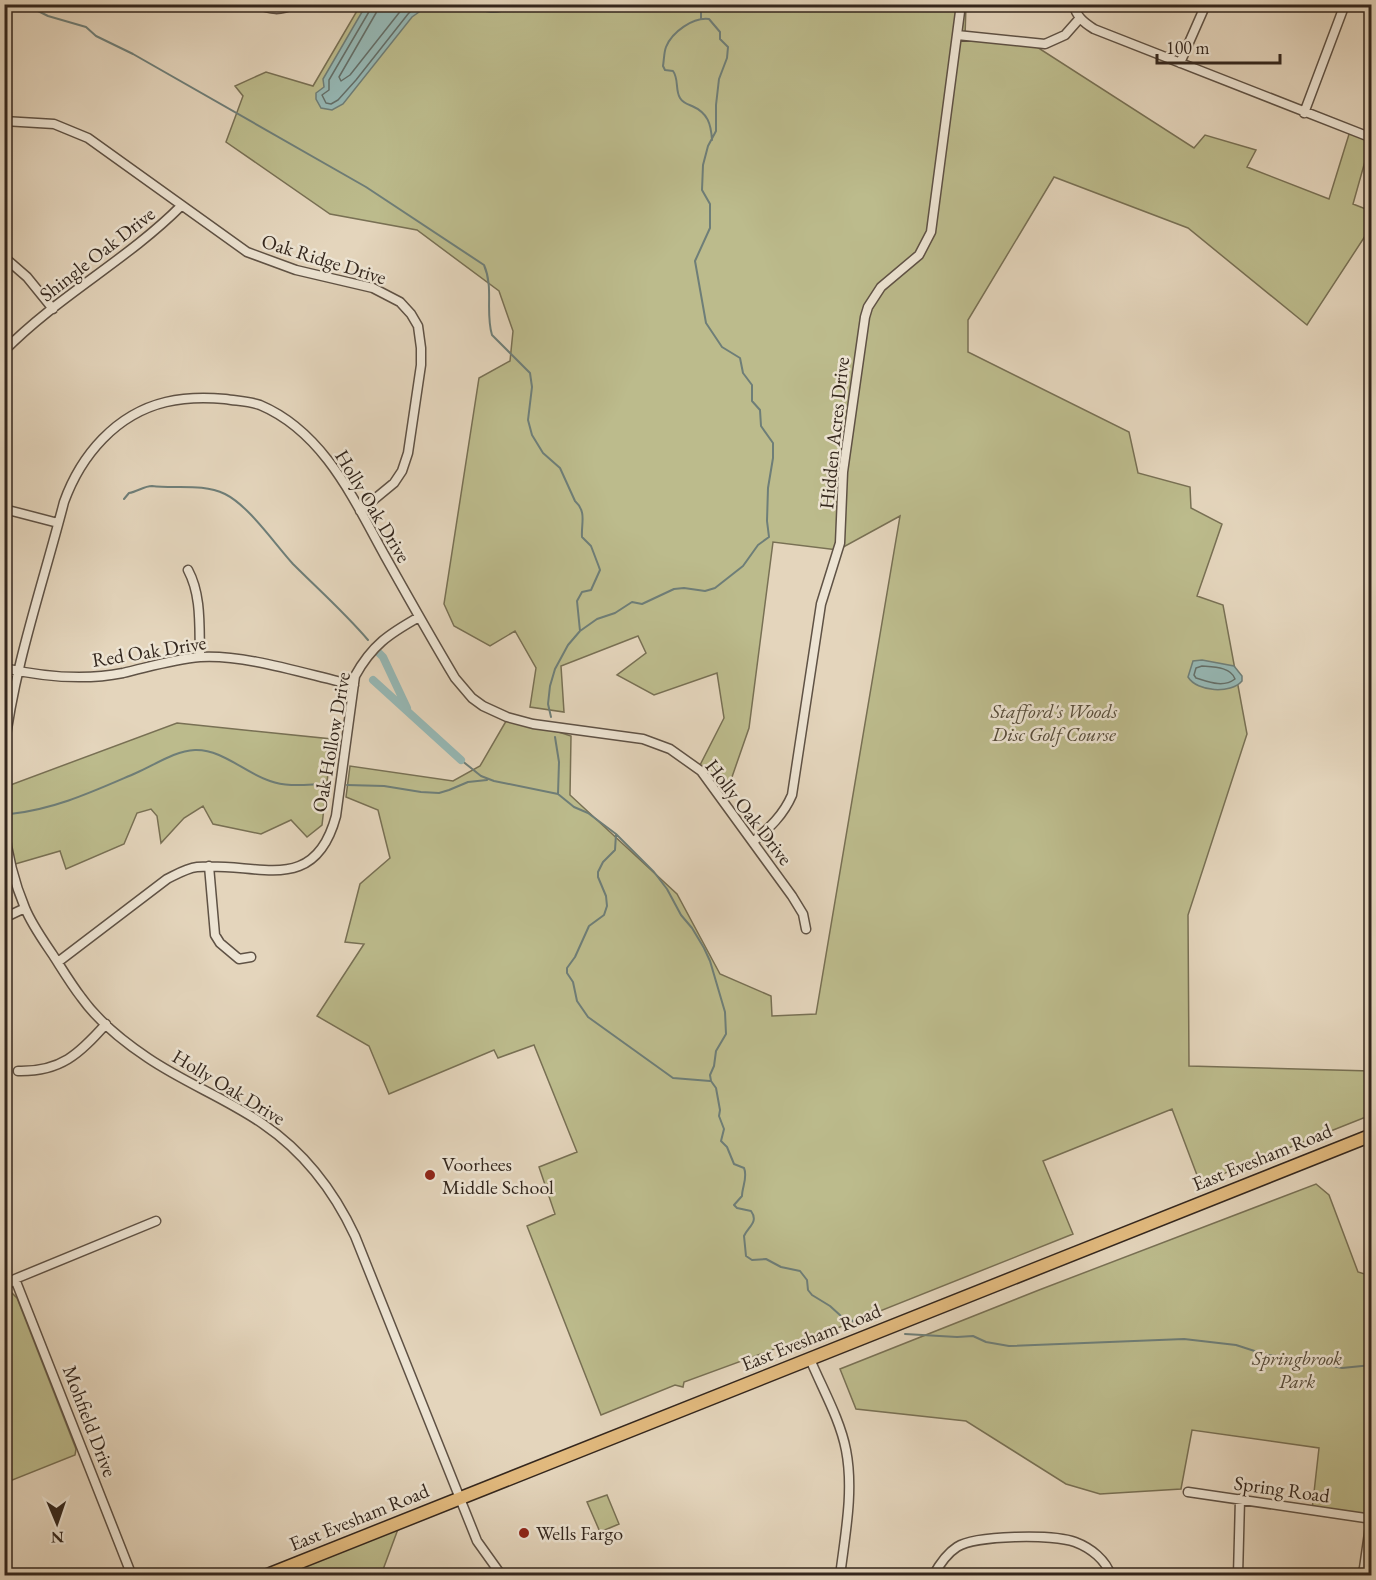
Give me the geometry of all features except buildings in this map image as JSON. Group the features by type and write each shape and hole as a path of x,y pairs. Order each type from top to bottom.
{"main road":[{"name":"East Evesham Road","path":"265,1575 1371,1135"}],"street":[{"path":"255,4 269,9 283,10 295,4"},
{"name":"Hidden Acres Drive","path":"753,842 779,818 792,795 821,604 840,543 843,472 866,316 868,307 877,292 891,276 919,255 931,232 960,4"},
{"path":"1073,4 1080,18 1094,29 1371,138"},
{"path":"1180,63 1206,4"},
{"path":"1304,113 1345,4"},
{"path":"957,35 1045,44 1065,35 1080,18"},
{"name":"Oak Ridge Drive","path":"4,121 54,124 88,138 247,252 296,270 373,288 400,302 411,314 418,327 421,365 408,453 402,471 394,483 360,511"},
{"name":"Shingle Oak Drive","path":"4,351 52,309 158,230 181,206"},
{"path":"4,257 27,278 52,309"},
{"name":"Holly Oak Drive","path":"4,751 18,671 58,524 71,483 87,456 117,426 155,405 186,397 247,402 260,405 278,415 316,445 328,460 360,511 455,678 472,698 507,717 533,724 643,739 670,749 701,771 792,896 803,914 806,929"},
{"path":"4,509 58,524"},
{"path":"188,570 195,583 198,599 200,657"},
{"name":"Oak Hollow Drive","path":"58,962 167,879 194,867 273,871 300,867 316,854 332,830 336,816 355,676 363,661 389,634 419,617"},
{"name":"Red Oak Drive","path":"4,668 52,677 88,677 122,673 180,659 222,657 354,685"},
{"name":"Holly Oak Drive","path":"4,824 9,852 25,908 82,999 129,1045 261,1122 285,1140 312,1167 341,1209 355,1236 477,1541 502,1575"},
{"path":"208,866 215,935 220,943 238,959 251,957"},
{"path":"4,918 25,908"},
{"path":"18,1071 47,1069 64,1062 87,1046 106,1024"},
{"path":"4,1287 15,1279 156,1221"},
{"name":"Mohfield Drive","path":"15,1279 132,1575"},
{"path":"810,1359 836,1419 846,1447 849,1468 848,1503 840,1575"},
{"name":"Spring Road","path":"1188,1492 1371,1519"},
{"path":"1238,1575 1240,1499"},
{"path":"1361,1575 1371,1519"},
{"path":"933,1575 950,1553 969,1542 982,1539 1038,1538 1060,1538 1078,1543 1092,1551 1112,1575"}],"green space":[{"name":"Stafford's Woods Disc Golf Course","path":"361,4 966,5 965,37 1037,47 1194,148 1205,135 1256,150 1247,167 1329,199 1350,131 1371,140 1353,204 1371,211 1371,227 1307,325 1188,228 1054,177 968,320 968,352 1129,432 1138,473 1190,487 1191,508 1222,524 1197,596 1223,605 1247,734 1188,915 1189,1066 1371,1071 1371,1115 1200,1183 1172,1109 1043,1161 1073,1234 810,1339 807,1337 684,1382 683,1387 675,1385 601,1415 527,1226 555,1214 539,1167 577,1152 534,1045 498,1058 494,1050 389,1094 369,1046 317,1016 364,944 345,942 360,884 390,858 378,810 346,797 350,766 453,781 480,766 509,716 571,736 570,795 677,894 720,974 771,996 772,1016 816,1014 900,516 838,550 773,542 749,728 724,800 697,771 724,718 717,673 654,695 617,675 646,653 638,636 561,666 564,712 530,707 536,668 515,631 490,646 454,626 444,604 479,378 510,361 513,331 499,291 417,230 330,214 226,142 243,96 235,86 266,72 313,86"},
{"path":"177,723 332,739 322,825 307,837 291,820 261,834 213,824 203,806 184,818 161,843 157,816 151,809 137,813 124,844 66,869 60,851 5,867 5,787"},
{"name":"Springbrook Park","path":"1316,1184 1329,1195 1358,1272 1371,1276 1371,1519 1312,1510 1319,1448 1192,1430 1181,1489 1100,1494 1066,1484 966,1421 856,1409 840,1369"},
{"path":"12,1293 17,1298 76,1449 75,1455 5,1483 4,1295"},
{"path":"607,1495 619,1524 600,1532 587,1502"},
{"path":"401,1521 381,1575 265,1576"}],"water":[{"path":"512,4 507,9 496,12 466,5"},
{"path":"366,5 429,5 412,17 343,104 332,110 321,108 316,99 316,93 324,87 323,79"},
{"path":"1202,660 1234,666 1242,676 1242,681 1230,688 1214,690 1199,686 1188,677 1193,661"}],"waterway":[{"path":"24,4 48,16 86,27 96,36 133,54 366,187 484,265 488,282 492,335 530,373 532,387 528,420 532,435 543,453 560,468 579,505 583,518 582,537 591,546 600,570 591,590 582,592 577,601 580,631"},
{"path":"701,4 701,19"},
{"path":"551,717 548,704 555,669 568,645 580,631 597,619 615,613 632,602 642,604 674,589 705,591 715,588 743,566 758,545 769,537 768,488 773,443 761,426 760,410 752,401 752,385 743,373 740,358 722,347 706,323 695,261 710,228 710,204 702,190 703,165 708,146 716,131 719,79 727,58 728,47 720,39 720,32 709,19 703,19 690,23 673,36 666,47 663,66 665,70 673,71 675,74 681,100 705,116 711,129 712,134 712,140"},
{"path":"124,499 129,493 152,486 198,487 225,494 252,516 293,564 368,640"},
{"path":"379,653 407,708"},
{"path":"373,680 461,760"},
{"path":"555,737 559,762 558,794"},
{"path":"10,814 27,812 74,798 172,756 195,750 215,753 277,783 329,784"},
{"path":"461,760 481,776 494,781 558,794 616,834 654,872 667,889 681,915 704,948 725,1012 726,1034 716,1051 710,1075 716,1088 719,1116 724,1129 721,1141 727,1147 734,1164 744,1168 745,1171 742,1196 734,1205 737,1208 751,1211 754,1218 744,1236 746,1256 752,1260 766,1259 781,1267 800,1271 807,1280 808,1290 812,1295 841,1316 863,1325"},
{"path":"347,785 384,786 439,793 468,782 487,780"},
{"path":"616,834 615,850 603,862 598,872 606,896 607,906 604,915 589,926 575,957 567,968 577,1001 588,1017 673,1078 710,1081"},
{"path":"905,1334 973,1336 986,1342 1009,1346 1184,1339 1236,1345 1267,1355 1295,1358 1342,1368 1372,1365"}],"place":[{"name":"Voorhees Middle School","path":"430,1175"},
{"name":"Wells Fargo","path":"524,1533"}]}
